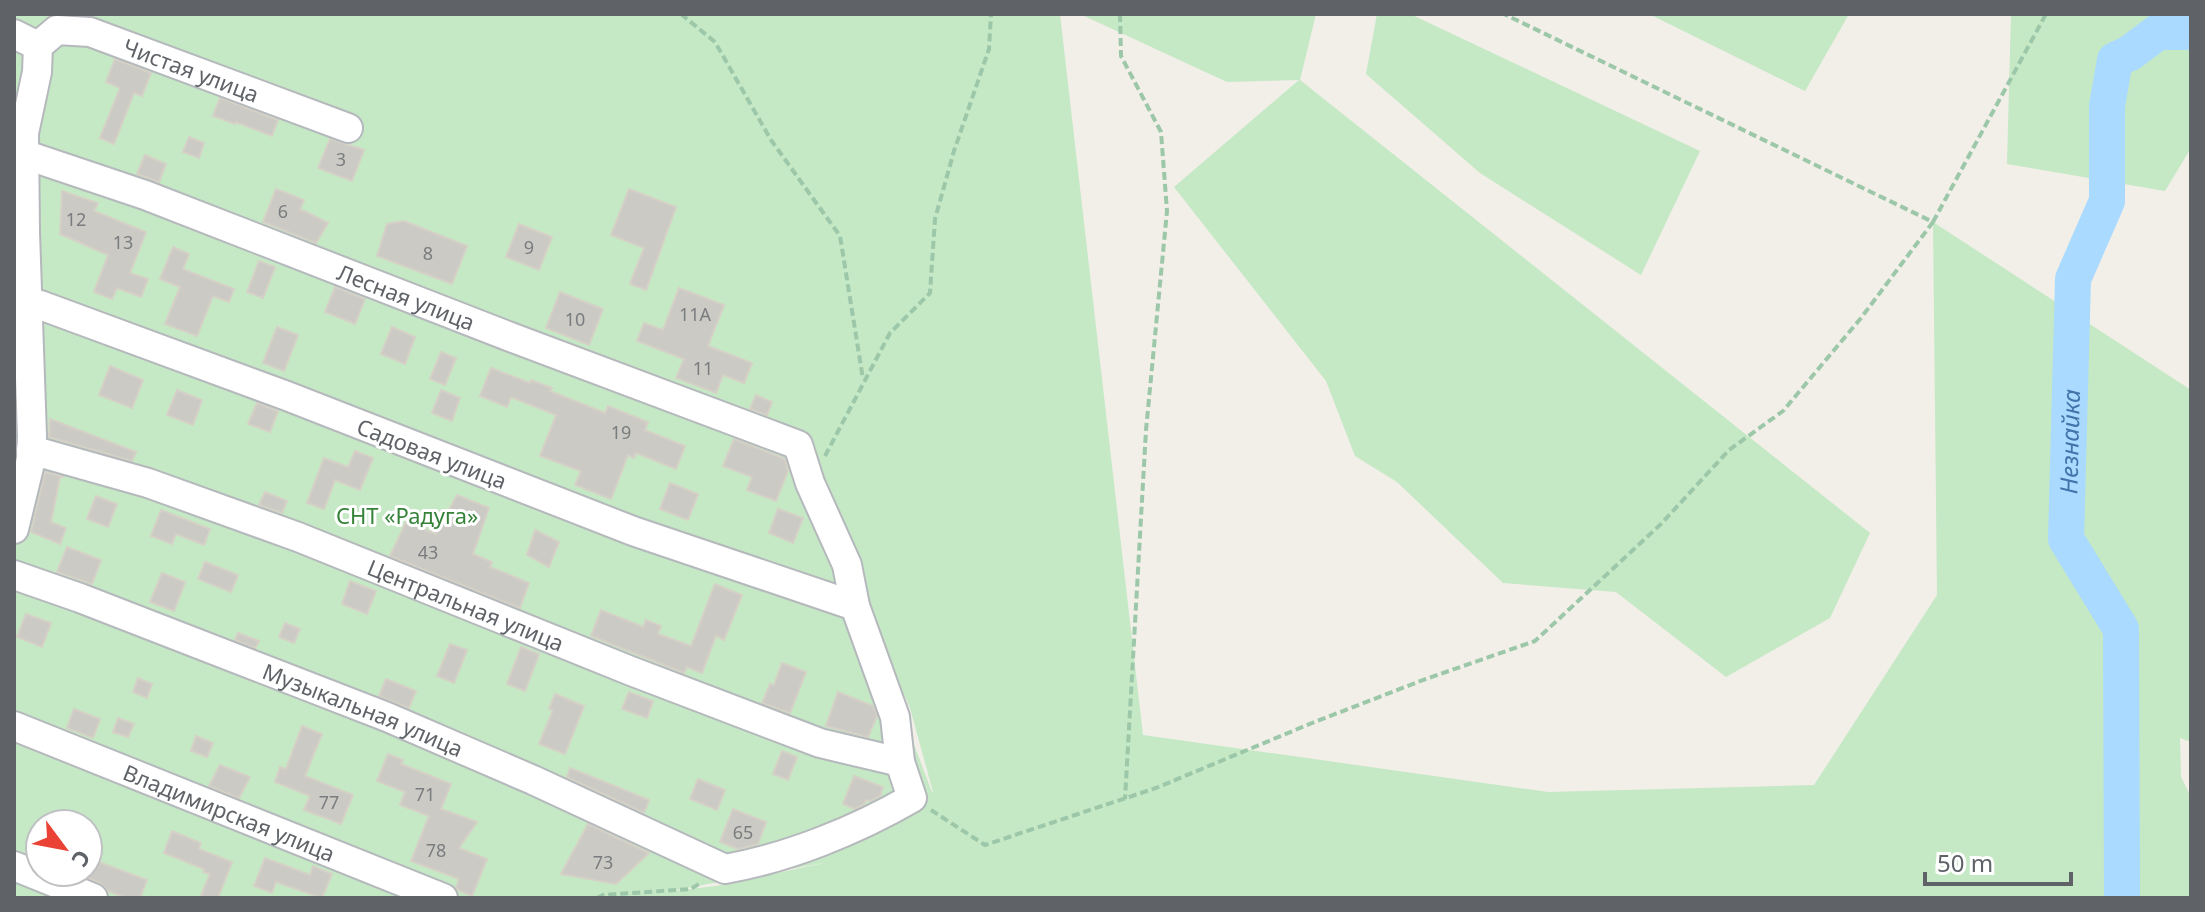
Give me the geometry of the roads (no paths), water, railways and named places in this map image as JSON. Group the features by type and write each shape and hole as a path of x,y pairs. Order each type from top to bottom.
{"street":[{"name":"Чистая улица","path":"14,529 31,459 32,436 24,133 37,72 26,40 57,30 90,32 348,128"},
{"name":"Лесная улица","path":"26,155 145,195 798,445 810,483 847,565 846,604"},
{"name":"Садовая улица","path":"29,302 287,396 633,531 846,604"},
{"name":"Центральная улица","path":"31,450 148,483 298,537 631,671 820,743 900,762"},
{"name":"Музыкальная улица","path":"14,575 387,717 533,780 715,865 750,865 877,818 912,798 900,762"},
{"path":"846,604 895,717 900,762"},
{"name":"Владимирская улица","path":"14,726 443,898"},
{"path":"14,866 93,898"}],"waterway":[{"name":"Незнайка","path":"2122,898 2121,629 2066,539 2073,279 2107,201 2107,106 2115,60 2158,32 2191,32"}],"park label":[{"name":"СНТ «Радуга»","path":"407,515"}]}
